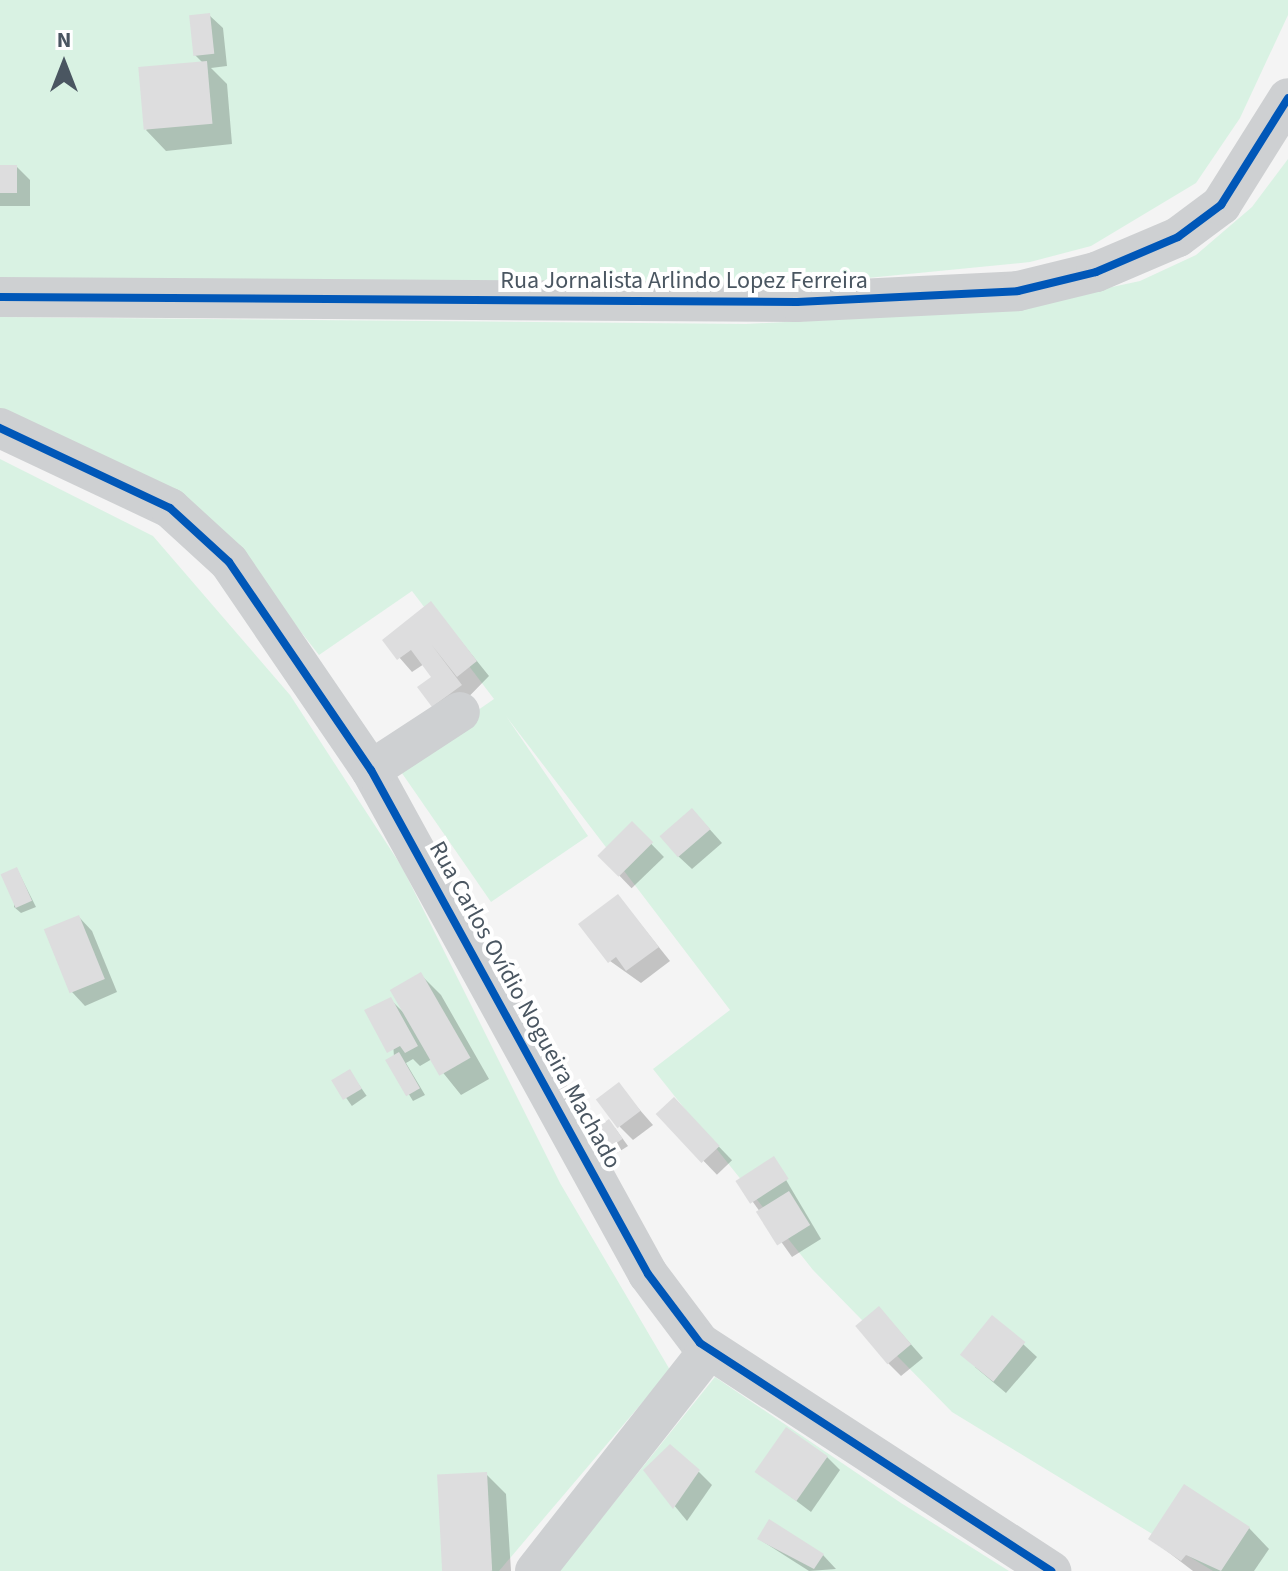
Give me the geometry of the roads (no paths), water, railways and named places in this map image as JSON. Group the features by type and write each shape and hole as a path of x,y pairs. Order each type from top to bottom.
{"street":[{"name":"Rua Jornalista Arlindo Lopez Ferreira","path":"0,297 797,302 1018,291 1096,272 1178,237 1221,205 1288,98"},
{"name":"Rua Carlos Ovídio Nogueira Machado","path":"0,428 137,489 199,530 371,770 648,1274 709,1350 1051,1571"},
{"path":"371,770 460,712"},
{"path":"535,1571 709,1350"}]}
